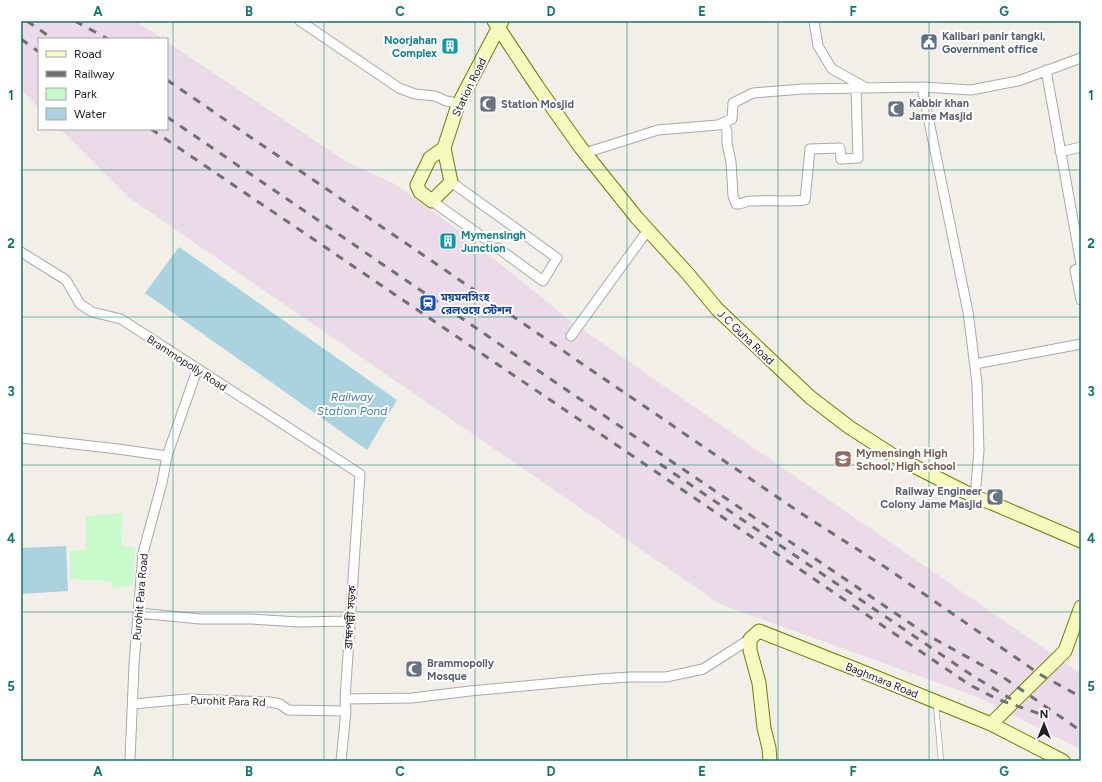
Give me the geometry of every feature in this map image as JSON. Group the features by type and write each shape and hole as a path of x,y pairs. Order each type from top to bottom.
{"street":[{"path":"300,21 399,88 415,94 435,96 458,105"},
{"path":"814,21 818,46 832,69 860,87"},
{"name":"Station Road","path":"451,182 444,148 458,105 498,23"},
{"name":"J C Guha Road","path":"498,23 537,86 585,153 648,230 717,309 810,398 848,427 894,456 975,497 1081,541"},
{"path":"585,153 658,130 718,125 732,119 733,103 753,93 860,87 922,87 971,90 1018,81 1081,58"},
{"path":"1046,70 1081,266 1075,270 1081,300"},
{"path":"724,122 727,132 727,143 731,162 733,196 736,204 739,205 748,201 789,202 805,200 810,149 840,148 841,159 858,158 860,87"},
{"path":"922,87 930,120 968,312 975,364 980,451 975,497"},
{"path":"1060,152 1081,147"},
{"path":"444,148 430,158 417,185 420,192 484,238"},
{"path":"432,201 451,182 557,258 543,281 498,248"},
{"path":"571,336 648,230"},
{"name":"Brammopolly Road","path":"21,252 66,280 80,304 92,312 121,319 197,370 360,474"},
{"path":"975,364 1081,344"},
{"name":"Purohit Para Road","path":"130,761 138,613 143,553 162,483 167,456 197,370"},
{"path":"21,438 167,456"},
{"name":"ব্রাহ্মপল্লী সড়ক","path":"341,761 346,711 345,699 360,474"},
{"path":"991,724 1065,651 1078,625 1081,607"},
{"path":"138,613 200,619 251,619 298,622 350,621"},
{"name":"Baghmara Road","path":"750,639 759,631 991,724 1063,761"},
{"path":"345,699 412,698 599,679 666,677 703,669 750,639"},
{"path":"750,639 750,650 759,683 764,728 769,748 770,761"},
{"name":"Purohit Para Rd","path":"133,704 187,699 270,702 280,704 288,710 346,711"}],"lane":[{"path":"936,702 941,761"}],"shaded area":[{"path":"21,21 136,21 162,38 38,38 38,107 21,90"},
{"path":"168,43 347,162 395,184 462,233 572,322 1081,674 1081,750 980,698 720,604 128,197 61,130 168,130"}],"green space":[{"path":"123,513 121,544 135,548 133,585 113,588 111,581 70,579 70,551 86,550 86,516"}],"water":[{"name":"Railway Station Pond","path":"179,247 397,400 367,450 145,293"},
{"path":"66,546 68,591 21,594 21,548"}],"tunnel":[{"path":"484,238 498,248"}],"railway":[{"path":"27,21 52,38"},
{"path":"75,21 106,38"},
{"path":"21,39 38,51"},
{"path":"168,81 799,512 885,567 1041,675 1081,697"},
{"path":"168,118 929,636 1000,675 1081,731"},
{"path":"152,130 970,685 997,699 1046,716"},
{"path":"660,464 973,676 1011,699"}],"place":[{"name":"Kalibari panir tangki, Government office","path":"929,42"},
{"name":"Noorjahan Complex","path":"450,46"},
{"name":"Station Mosjid","path":"488,104"},
{"name":"Kabbir khan Jame Masjid","path":"896,109"},
{"name":"Mymensingh Junction","path":"448,241"},
{"name":"ময়মনসিংহ রেলওয়ে স্টেশন","path":"428,303"},
{"name":"Mymensingh High School, High school","path":"843,459"},
{"name":"Railway Engineer Colony Jame Masjid","path":"995,497"},
{"name":"Brammopolly Mosque","path":"414,669"}]}
